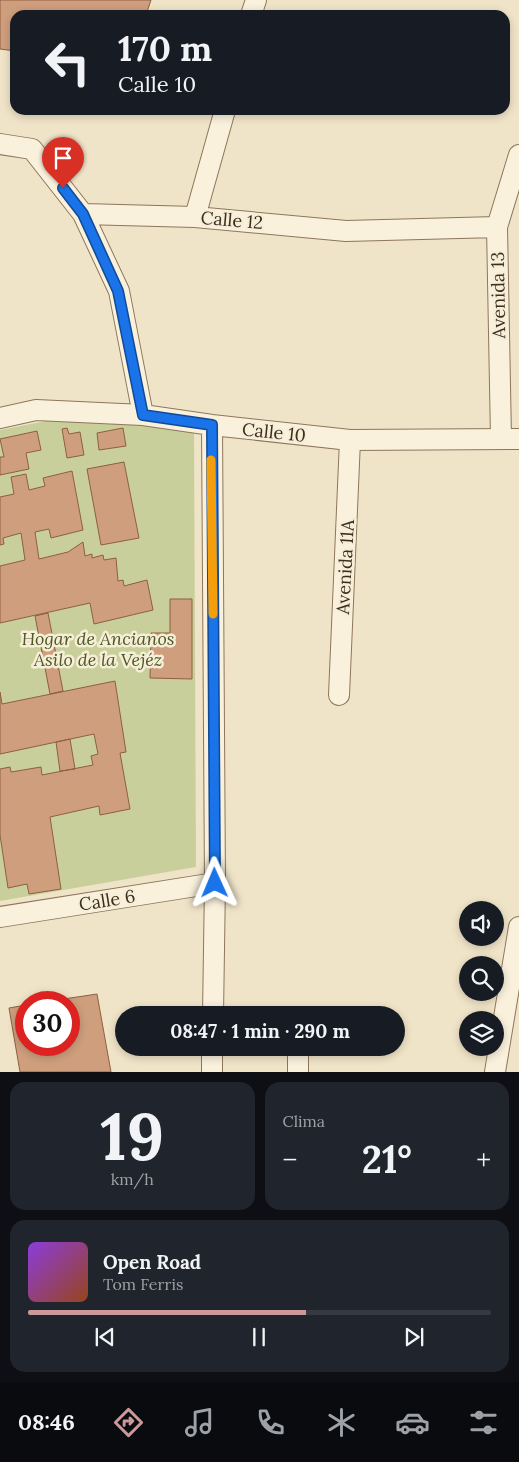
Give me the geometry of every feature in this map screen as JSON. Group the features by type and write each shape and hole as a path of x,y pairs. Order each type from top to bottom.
{"street":[{"path":"194,217 223,115"},
{"path":"0,144 32,149 83,214 118,291 143,415"},
{"name":"Avenida 13","path":"510,438 497,227 519,154"},
{"name":"Calle 12","path":"83,214 194,217 346,231 497,227"},
{"name":"Calle 10","path":"0,418 36,410 143,415 212,425 350,440 510,438"},
{"path":"212,425 215,883 213,1006"},
{"name":"Avenida 11A","path":"339,695 350,440"},
{"name":"Calle 6","path":"0,917 215,883"},
{"path":"495,1072 514,997 519,927"},
{"path":"212,1056 212,1072"},
{"path":"298,1056 298,1072"}],"green space":[{"name":"Hogar de Ancianos Asilo de la Vejéz","path":"56,419 194,427 196,867 0,901 0,430"}],"building":[{"path":"0,0 151,0 148,10 10,10 10,50 0,49"},
{"path":"67,428 69,434 80,432 84,455 67,458 62,429"},
{"path":"123,428 126,446 99,450 97,433"},
{"path":"37,431 41,450 26,453 29,469 0,475 0,457 4,457 0,439"},
{"path":"124,462 139,538 101,545 87,469"},
{"path":"72,471 83,530 51,538 49,529 35,532 39,559 68,552 83,542 85,556 92,554 92,558 103,555 104,560 116,558 118,581 123,580 124,586 147,580 153,610 94,624 90,603 0,623 0,566 25,560 21,533 3,538 4,544 0,545 0,497 14,494 11,477 26,474 29,490 45,486 43,478"},
{"path":"170,599 192,599 192,679 150,678 151,633 170,633"},
{"path":"48,613 63,691 50,694 35,616"},
{"path":"115,681 126,752 120,753 130,809 100,815 99,806 50,817 61,889 29,894 27,884 8,888 0,835 0,769 10,767 11,772 41,767 42,775 93,765 91,756 98,754 94,734 0,754 0,692 2,704"},
{"path":"70,739 75,769 60,771 56,742"},
{"path":"97,994 111,1072 20,1072 17,1056 80,1056 80,997"},
{"path":"15,1007 15,1043 9,1008"}],"slow traffic":[{"path":"211,460 213,614"}],"route":[{"path":"63,188 83,214 118,291 143,415 212,425 215,883"}]}
